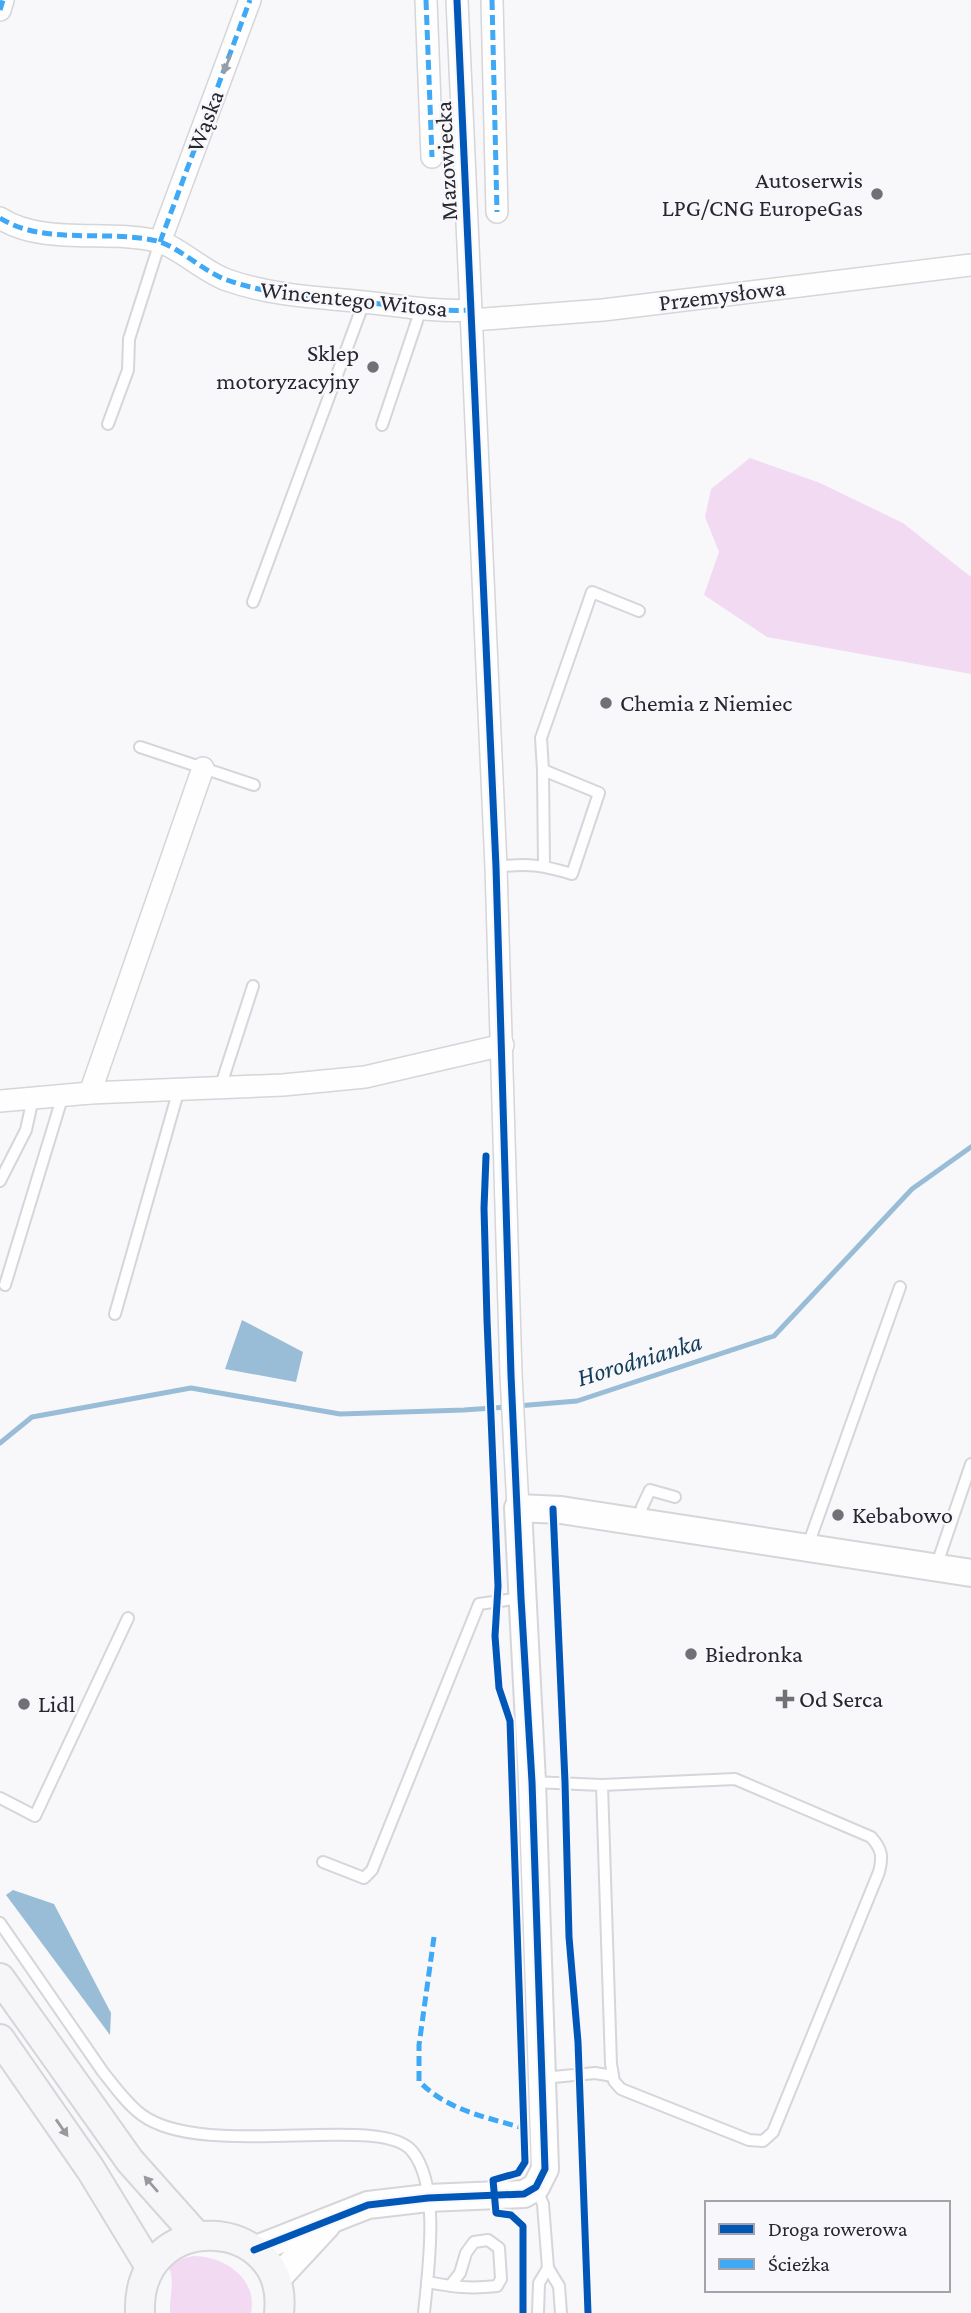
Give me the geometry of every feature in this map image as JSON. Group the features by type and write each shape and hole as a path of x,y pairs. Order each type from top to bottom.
{"main road":[{"path":"0,1978 131,2161 196,2235"},
{"path":"0,2039 91,2170 150,2267"},
{"path":"140,2313 139,2298 143,2282 150,2267 162,2252 196,2235 216,2234 236,2239 254,2250 267,2263 276,2280 279,2313"}],"street":[{"path":"0,10 3,0"},
{"name":"Wąska","path":"160,242 250,0"},
{"path":"426,0 432,157"},
{"name":"Mazowiecka","path":"457,0 496,867 511,1375 518,1508"},
{"path":"492,0 497,212"},
{"name":"Wincentego Witosa","path":"0,218 13,226 34,232 121,236 160,242 219,277 247,287 280,294 471,315"},
{"name":"Przemysłowa","path":"471,315 603,310 971,265"},
{"path":"90,1093 203,768"},
{"path":"0,1101 90,1093 283,1085 365,1077 503,1045"},
{"path":"254,2250 368,2205 524,2194 536,2187 545,2169 533,1782 518,1508 553,1509 971,1573"},
{"path":"276,2280 333,2219"}],"lane":[{"path":"108,424 128,370 129,339 160,242"},
{"path":"253,602 364,302"},
{"path":"382,425 421,309"},
{"path":"544,866 541,738 592,592 639,611"},
{"path":"141,747 254,785"},
{"path":"496,867 526,864 572,874 599,793 543,770"},
{"path":"220,1088 253,986"},
{"path":"115,1314 179,1089"},
{"path":"5,1285 63,1095"},
{"path":"0,1181 26,1130 33,1098"},
{"path":"807,1549 900,1287"},
{"path":"935,1569 971,1464"},
{"path":"640,1524 642,1507 650,1490 675,1497"},
{"path":"323,1862 364,1878 372,1870 479,1604 521,1598"},
{"path":"0,1798 35,1816 128,1618"},
{"path":"533,1782 602,1785 735,1779 871,1837 880,1846 883,1859 773,2132 763,2141 749,2140 621,2089 613,2076 602,1785"},
{"path":"0,1923 103,2072 143,2116 189,2134 257,2137 345,2134 388,2138 411,2149 422,2167 431,2233 424,2313"},
{"path":"543,2078 595,2073 613,2076"},
{"path":"536,2187 543,2204 548,2269 559,2286 561,2313"},
{"path":"427,2283 468,2289 497,2286 501,2279 499,2248 488,2241 474,2242 466,2253 460,2273 450,2286"},
{"path":"538,2313 539,2283 548,2269"}],"shaded area":[{"path":"750,458 820,483 903,523 971,577 971,674 767,637 704,595 719,552 705,517 711,489"},
{"path":"193,2256 216,2260 236,2271 249,2289 251,2313 170,2313 172,2284 169,2267 181,2259"}],"water":[{"path":"242,1320 303,1352 296,1382 225,1369"},
{"path":"13,1890 54,1904 111,2013 110,2035 6,1895"}],"waterway":[{"name":"Horodnianka","path":"517,1406 577,1401 774,1336 912,1189 971,1147"},
{"name":"Horodnianka","path":"0,1443 32,1417 191,1388 340,1414 507,1407"}],"marked path":[{"path":"0,10 3,0"},
{"path":"160,242 250,0"},
{"path":"426,0 432,157"},
{"path":"492,0 497,212"},
{"path":"0,218 17,227 36,232 157,241 174,248 218,276 261,289 418,308 471,310"},
{"path":"434,1937 419,2045 419,2081 454,2106 528,2128"}],"cycle path":[{"path":"254,2250 368,2205 428,2198 524,2194 536,2187 545,2169 532,1782 511,1375 496,867 457,0"},
{"path":"486,1156 484,1208 487,1320 498,1586 495,1636 499,1688 510,1721 525,2162 518,2173 493,2180 496,2213 511,2215 523,2226 523,2313"},
{"path":"553,1509 569,1937 578,2042 588,2313"}],"place":[{"name":"Autoserwis LPG/CNG EuropeGas","path":"877,194"},
{"name":"Sklep motoryzacyjny","path":"373,367"},
{"name":"Chemia z Niemiec","path":"606,703"},
{"name":"Kebabowo","path":"838,1515"},
{"name":"Biedronka","path":"691,1654"},
{"name":"Od Serca","path":"785,1699"},
{"name":"Lidl","path":"24,1704"}]}
